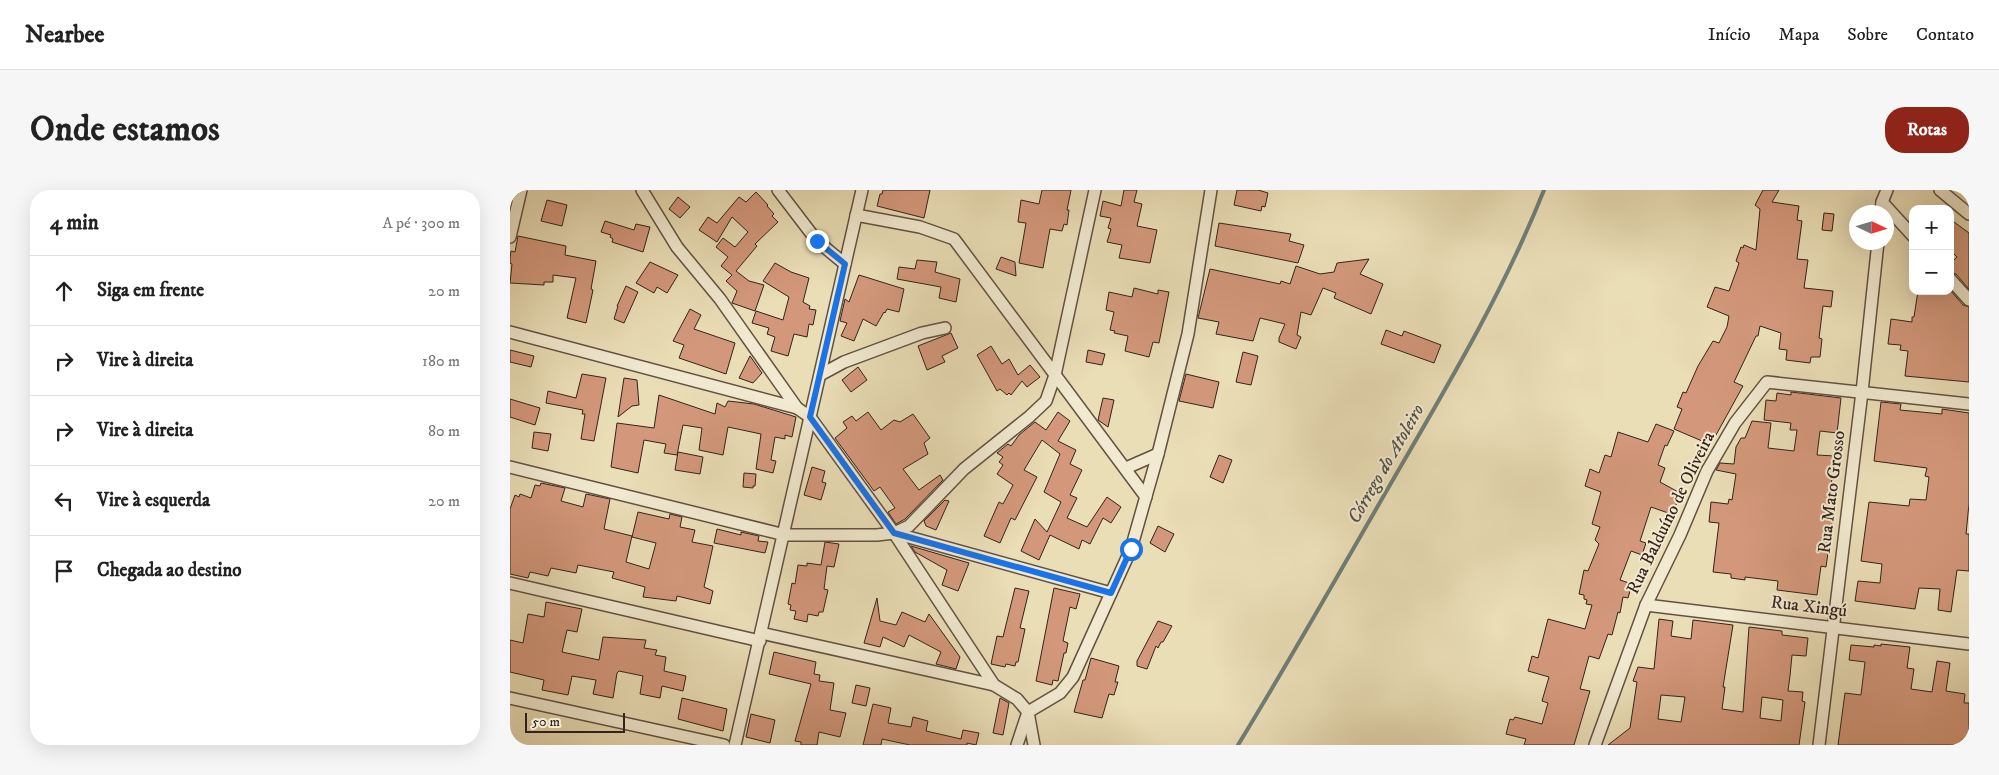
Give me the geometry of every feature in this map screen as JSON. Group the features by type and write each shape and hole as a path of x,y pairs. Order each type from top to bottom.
{"street":[{"path":"510,237 521,190"},
{"path":"642,190 677,247 720,299 797,408"},
{"path":"778,190 817,241 845,264"},
{"path":"735,745 862,190"},
{"path":"510,467 784,534 877,535 894,533 909,526 964,469 1046,401 1055,375 1094,190"},
{"path":"1017,745 1028,712 1060,692 1073,677 1131,549 1158,454 1188,334 1211,190"},
{"path":"1883,205 1887,190"},
{"path":"1940,190 1969,214"},
{"path":"856,214 920,227 954,238 1146,497"},
{"path":"1894,218 1909,232"},
{"name":"Rua Mato Grosso","path":"1819,745 1862,392 1877,250"},
{"path":"1954,283 1969,300"},
{"path":"820,375 844,362 922,333 945,328"},
{"path":"510,332 797,408 810,417 894,533 994,685"},
{"name":"Rua Balduíno de Oliveira","path":"1595,745 1646,605 1680,535 1707,471 1735,424 1767,382 1969,404"},
{"path":"1126,468 1158,454"},
{"path":"894,533 1111,593"},
{"path":"510,584 994,685 1016,699 1028,712 1034,745"},
{"name":"Rua Xingú","path":"1646,605 1969,644"},
{"path":"510,698 724,745"}],"building":[{"path":"883,190 930,190 924,218 877,206"},
{"path":"1042,190 1071,190 1067,210 1069,210 1067,225 1064,224 1062,231 1050,229 1043,268 1019,263 1026,223 1018,222 1021,200 1039,204"},
{"path":"1124,190 1137,190 1134,202 1142,204 1137,226 1157,230 1150,263 1119,258 1122,245 1107,242 1111,229 1108,228 1111,218 1100,216 1103,201 1121,206"},
{"path":"1237,190 1258,190 1268,193 1265,207 1262,206 1261,211 1234,205"},
{"path":"1763,190 1779,190 1772,202 1799,206 1797,220 1802,221 1797,259 1808,260 1804,288 1833,291 1831,307 1823,306 1819,338 1822,339 1820,357 1811,357 1810,363 1786,360 1787,350 1779,349 1781,333 1760,326 1758,336 1756,336 1734,382 1743,386 1709,444 1674,429 1682,409 1677,407 1683,392 1686,393 1698,366 1713,341 1719,343 1727,327 1729,316 1707,307 1715,287 1729,291 1739,263 1736,261 1741,247 1743,248 1744,245 1756,250 1760,209 1755,205"},
{"path":"756,192 768,205 774,214 772,216 778,222 755,244 757,246 736,271 749,281 764,285 755,311 732,303 737,291 726,281 732,275 721,266 728,257 716,247 723,238 735,247 748,232 732,217 717,242 699,230 708,217 717,223 739,197 746,202"},
{"path":"678,197 690,207 680,218 669,209"},
{"path":"547,200 567,205 562,226 541,221"},
{"path":"1824,213 1834,214 1832,231 1822,230"},
{"path":"605,221 634,230 636,224 650,227 643,252 612,242 611,235 601,232"},
{"path":"1954,222 1969,233 1969,289 1954,273 1954,260 1957,257 1954,254"},
{"path":"1219,223 1291,234 1289,241 1304,245 1298,263 1215,246"},
{"path":"518,236 566,246 565,255 596,261 591,289 593,290 586,323 567,318 576,278 553,275 553,282 544,282 544,285 510,283 511,251 515,252"},
{"path":"1001,257 1015,262 1016,276 996,269"},
{"path":"1369,259 1360,274 1383,284 1371,314 1334,298 1336,293 1323,288 1311,315 1301,312 1297,335 1301,337 1296,349 1279,342 1285,324 1260,318 1253,341 1216,334 1219,322 1198,318 1210,269 1280,284 1281,281 1290,284 1296,266 1320,274 1334,272 1337,263"},
{"path":"917,260 937,262 935,272 960,279 956,302 939,298 941,287 897,279 899,267 915,269"},
{"path":"650,262 678,275 667,293 657,287 654,293 636,283"},
{"path":"775,263 791,272 809,278 803,302 810,306 809,309 816,310 813,325 809,324 807,337 794,334 788,356 771,351 775,337 767,334 769,328 752,323 756,311 783,320 789,297 763,281"},
{"path":"859,275 904,289 899,312 887,309 876,326 863,319 854,341 841,336 847,323 840,321 845,299 849,302"},
{"path":"626,286 638,292 624,323 614,319 617,306"},
{"path":"1134,288 1158,294 1158,290 1169,292 1159,343 1153,342 1149,357 1125,351 1128,336 1114,333 1115,331 1110,330 1114,312 1106,310 1109,292 1132,297"},
{"path":"1917,295 1954,295 1963,305 1969,307 1969,382 1905,376 1908,351 1900,350 1901,345 1888,344 1891,319 1912,322 1912,317 1914,317"},
{"path":"690,309 701,315 694,329 735,343 726,374 679,358 684,345 673,341"},
{"path":"1386,330 1402,336 1404,331 1441,345 1434,363 1381,344"},
{"path":"951,333 958,348 942,356 945,362 927,370 918,346"},
{"path":"991,346 1002,364 1009,359 1018,375 1030,365 1040,377 1027,387 1022,381 1011,395 1009,393 1007,395 1000,389 997,391 977,355"},
{"path":"510,350 534,356 531,367 510,362"},
{"path":"1088,350 1105,354 1102,365 1086,362"},
{"path":"1243,352 1258,356 1251,385 1236,382"},
{"path":"750,356 762,373 753,383 739,378"},
{"path":"858,367 867,380 851,392 842,380"},
{"path":"582,374 606,378 594,441 581,439 585,414 582,414 583,410 546,403 548,391 576,398"},
{"path":"1186,374 1219,382 1213,408 1179,401"},
{"path":"624,378 637,380 639,405 632,406 618,417"},
{"path":"1791,392 1841,398 1837,433 1820,431 1817,455 1835,456 1827,516 1833,516 1826,567 1821,566 1817,595 1777,590 1778,581 1745,577 1745,580 1731,578 1731,574 1713,572 1719,523 1709,522 1711,502 1728,504 1729,499 1732,500 1736,474 1716,470 1720,463 1734,464 1736,447 1741,438 1745,438 1752,421 1771,423 1768,448 1794,451 1797,430 1790,430 1791,423 1764,420 1766,400 1776,401 1777,393 1791,395"},
{"path":"659,395 715,414 717,403 725,407 728,401 754,404 796,417 792,437 785,435 785,439 775,437 771,460 776,461 773,473 756,469 761,434 728,427 723,455 699,450 702,428 683,425 677,455 664,453 666,444 644,440 638,473 611,467 617,423 654,428"},
{"path":"1103,398 1114,400 1108,427 1098,420"},
{"path":"510,399 540,408 535,425 510,417"},
{"path":"1881,402 1901,404 1900,410 1942,414 1942,409 1969,413 1969,504 1966,534 1969,534 1969,571 1957,570 1951,612 1938,610 1940,589 1919,588 1915,609 1855,601 1858,581 1880,583 1882,564 1861,561 1869,502 1909,506 1910,499 1926,500 1929,477 1925,476 1927,468 1874,461"},
{"path":"868,412 881,430 894,420 900,422 913,414 930,438 924,443 928,454 903,469 919,490 940,475 943,480 905,519 896,524 888,512 895,508 880,487 874,491 835,438 847,428 843,422 852,416 856,421"},
{"path":"1058,412 1070,421 1058,441 1076,450 1070,464 1082,470 1070,495 1077,498 1067,518 1087,527 1107,497 1121,507 1111,523 1103,518 1090,544 1082,540 1079,549 1050,535 1039,560 1021,551 1035,519 1047,532 1061,502 1044,492 1060,454 1042,440 1024,470 1037,477 1015,520 1011,518 1000,543 984,536 999,502 1003,504 1013,485 997,474 1003,465 999,462 1003,457 997,453 1008,444 1011,446 1019,435 1035,422 1046,430"},
{"path":"1656,424 1674,431 1667,446 1665,445 1658,465 1665,468 1660,482 1682,494 1671,514 1651,507 1640,541 1646,543 1642,555 1631,551 1620,580 1632,584 1628,598 1623,597 1620,613 1618,612 1612,635 1608,634 1599,659 1589,656 1580,689 1590,691 1574,745 1524,745 1526,739 1506,734 1510,719 1513,720 1515,717 1542,724 1548,703 1542,701 1549,677 1528,671 1532,656 1538,658 1548,619 1585,629 1592,605 1586,604 1587,600 1584,599 1584,595 1579,594 1584,570 1588,571 1599,544 1595,540 1600,527 1592,524 1601,492 1585,486 1590,469 1599,473 1605,455 1611,457 1618,432 1648,442"},
{"path":"534,432 551,434 548,451 532,448"},
{"path":"678,452 703,457 700,474 675,470"},
{"path":"1219,455 1232,460 1223,483 1210,477"},
{"path":"812,467 825,471 822,482 826,483 821,500 804,495"},
{"path":"744,473 756,474 755,486 753,488 743,487"},
{"path":"541,483 565,488 561,501 583,507 586,494 610,499 604,529 632,536 626,562 649,569 656,543 632,537 638,512 669,519 670,514 682,517 680,527 695,530 692,542 713,546 704,587 713,591 710,604 677,596 676,601 643,597 645,587 612,578 614,572 578,565 576,573 551,568 548,576 530,572 528,578 510,574 510,509 515,495 519,497 520,494 531,498 535,485 540,486"},
{"path":"945,500 949,501 936,530 926,526 924,521"},
{"path":"1158,526 1174,534 1165,552 1150,543"},
{"path":"717,529 741,535 741,532 759,536 758,541 768,542 765,553 714,543"},
{"path":"825,542 839,544 834,567 827,566 824,589 828,590 823,612 819,612 818,616 808,614 807,622 794,619 796,611 790,610 791,605 788,604 792,583 795,584 798,565 807,566 807,563 821,565"},
{"path":"911,546 969,563 958,591 942,585 947,570 915,552"},
{"path":"1015,588 1029,591 1020,628 1025,629 1018,662 1016,662 1015,666 1006,664 1005,667 991,664 997,636 1003,637"},
{"path":"1054,588 1080,594 1076,609 1070,607 1063,641 1068,643 1066,653 1064,653 1058,681 1053,680 1052,685 1036,681"},
{"path":"877,598 880,621 896,625 902,612 925,622 929,614 960,657 956,669 936,664 941,652 909,635 904,647 883,637 880,647 864,643"},
{"path":"546,602 582,609 577,632 567,630 562,652 599,660 603,637 646,640 644,648 657,650 655,655 666,657 664,671 686,676 683,691 662,686 660,698 640,694 643,676 619,671 617,673 613,698 593,694 596,680 572,676 568,695 542,690 544,680 510,672 510,640 523,643 528,614 544,617"},
{"path":"1659,619 1673,621 1671,636 1691,639 1693,620 1733,625 1723,687 1725,687 1722,709 1743,712 1749,627 1782,631 1782,635 1808,638 1806,656 1792,655 1788,691 1803,692 1802,701 1805,702 1799,745 1608,745 1630,728 1637,682 1633,681 1638,667 1654,669","holes":["1661,695 1685,697 1681,722 1658,719","1762,697 1783,700 1781,721 1760,718"]},
{"path":"1158,621 1172,626 1163,642 1161,642 1158,648 1156,646 1147,669 1137,666 1137,661"},
{"path":"1881,644 1910,647 1907,668 1914,669 1911,689 1932,692 1937,661 1950,663 1946,691 1965,694 1964,703 1969,703 1969,745 1838,745 1845,693 1861,695 1865,662 1849,660 1851,645 1874,647 1874,645 1881,646"},
{"path":"774,652 816,662 814,674 820,675 819,681 834,683 830,710 846,713 840,737 819,732 817,745 801,745 801,742 795,741 811,684 769,674"},
{"path":"1091,658 1119,666 1115,682 1118,682 1114,695 1109,694 1102,718 1074,712"},
{"path":"856,685 870,688 866,706 852,703"},
{"path":"682,698 727,709 723,731 678,719"},
{"path":"1000,698 1009,703 1003,735 993,733"},
{"path":"873,704 891,708 888,723 911,727 913,717 928,721 926,731 961,739 963,730 979,733 976,745 967,743 967,745 910,745 882,739 881,745 863,745"},
{"path":"751,714 775,720 770,743 746,737"}],"waterway":[{"name":"Córrego do Atoleiro","path":"1238,745 1319,609 1457,368 1495,298 1544,190"}],"route":[{"path":"817,241 845,264 810,417 894,533 1111,593 1131,549"}]}
